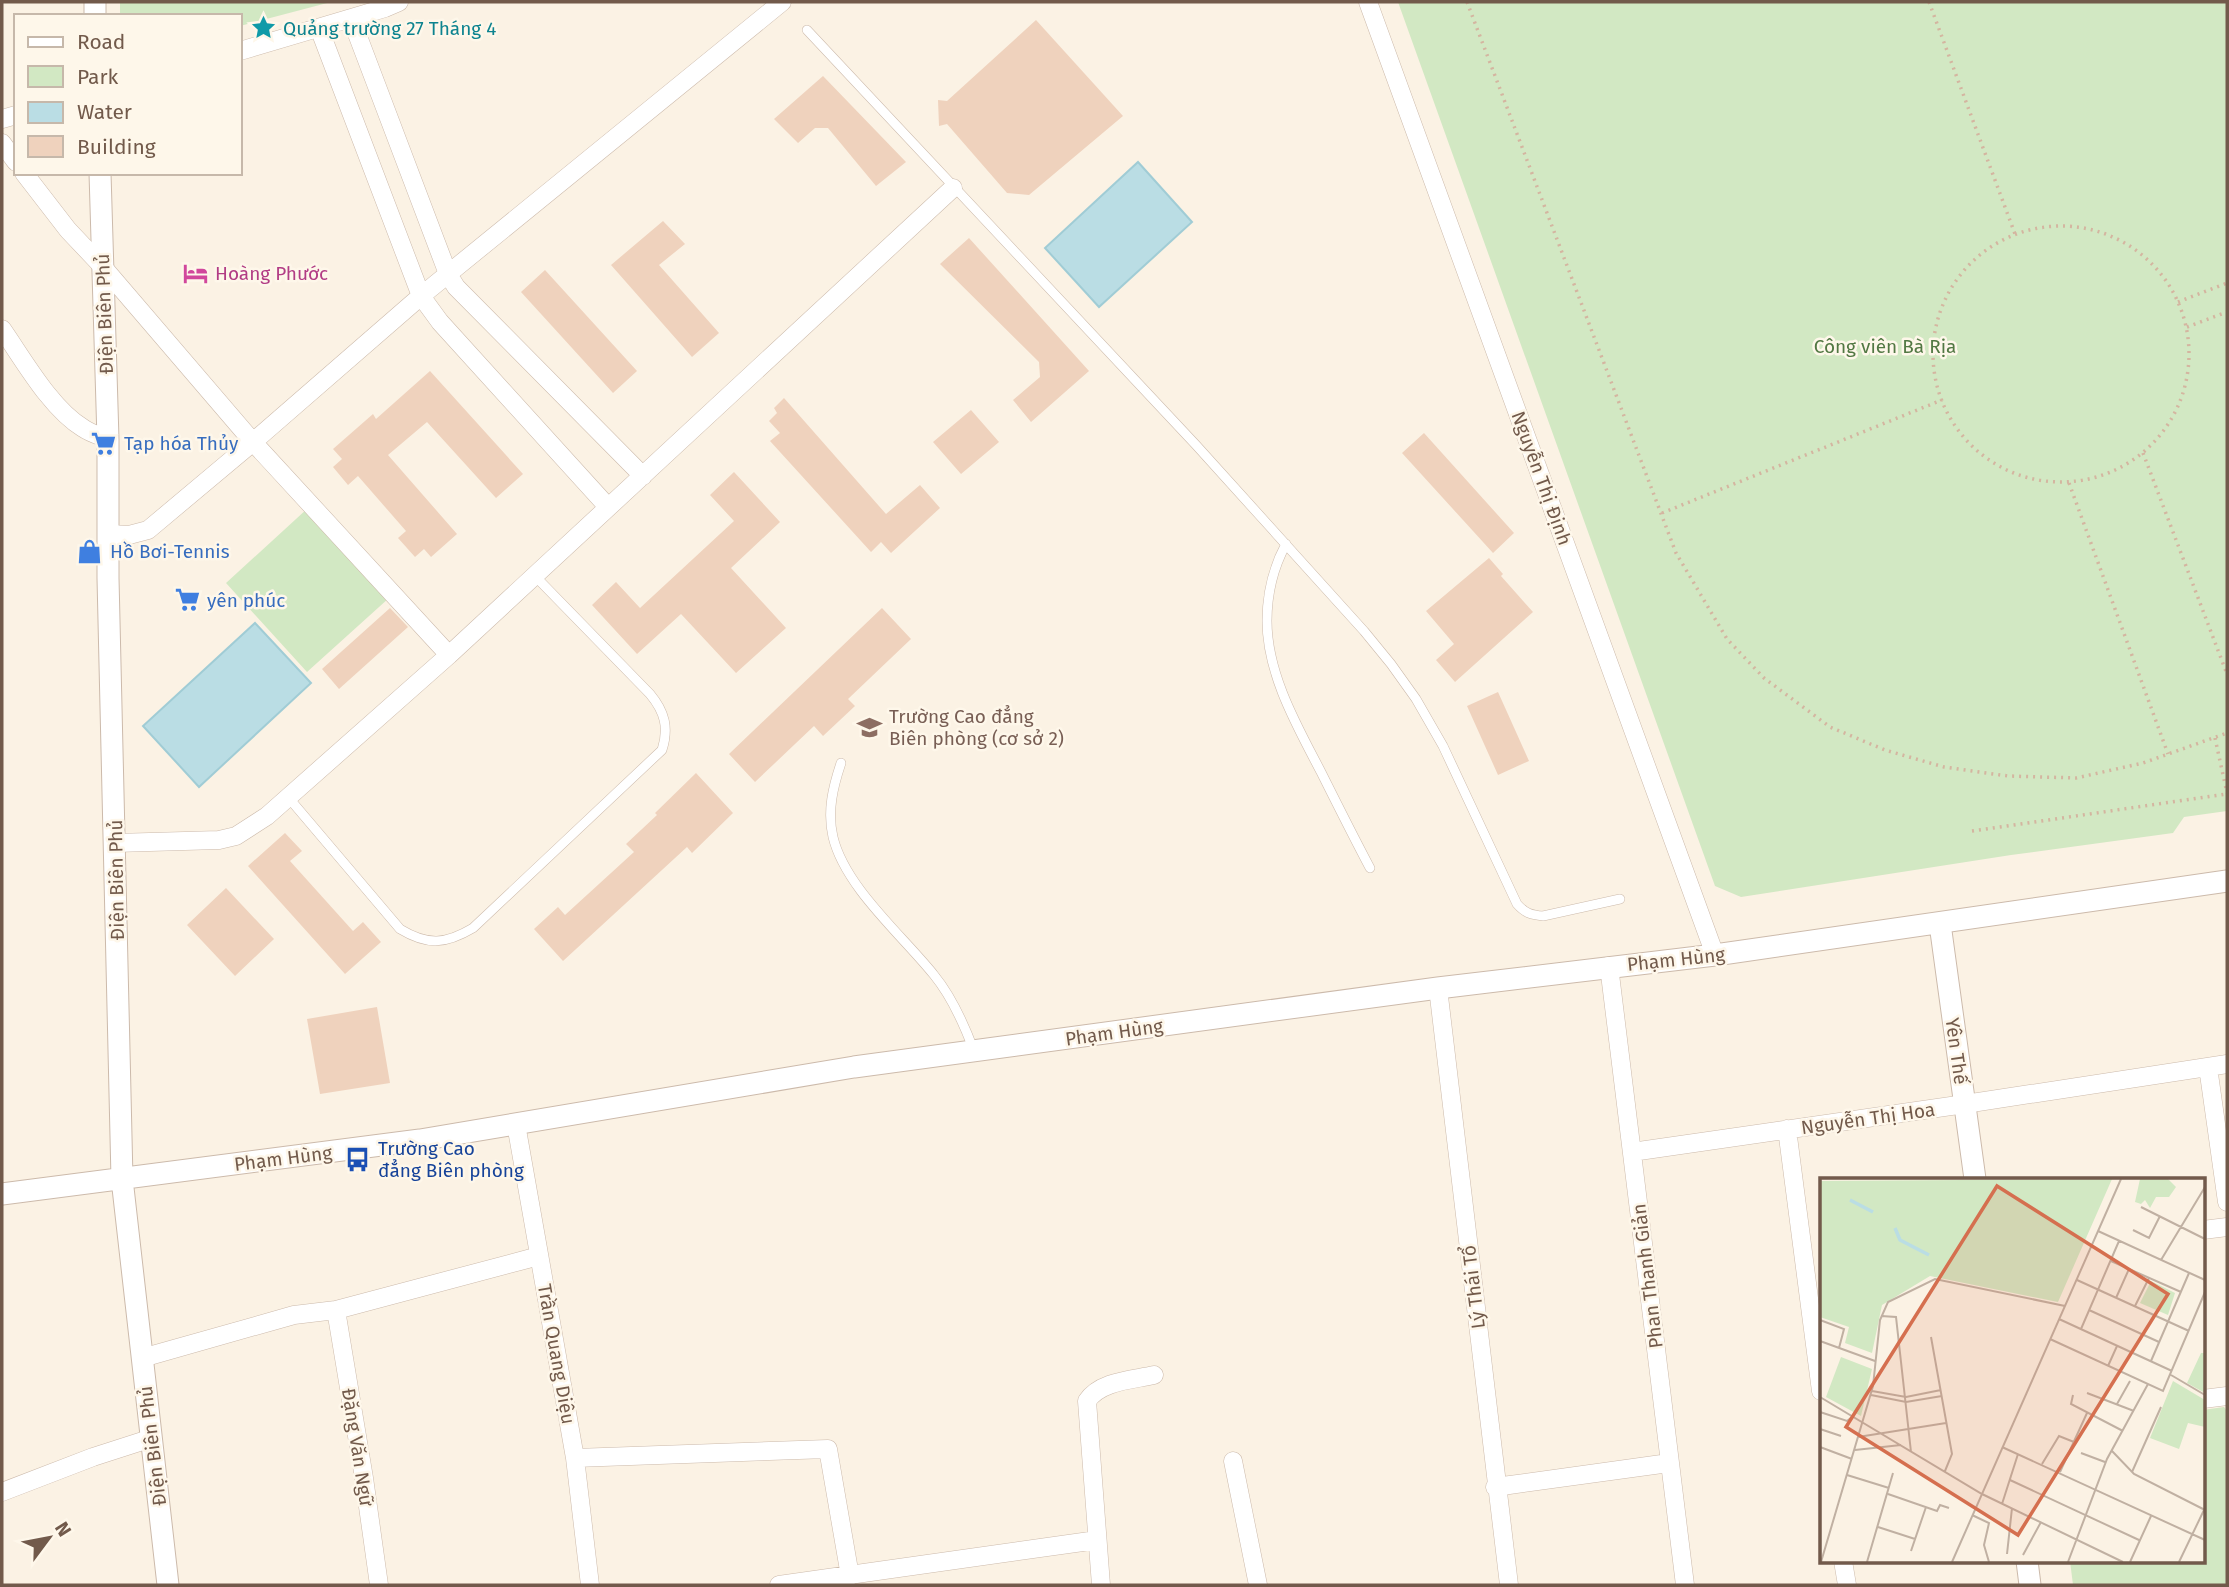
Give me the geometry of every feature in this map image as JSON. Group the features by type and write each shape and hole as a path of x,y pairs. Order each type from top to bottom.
{"street":[{"path":"242,50 399,2"},
{"path":"108,534 140,534 148,530 447,274 782,2"},
{"name":"Nguyễn Thị Định","path":"1368,2 1715,955"},
{"path":"351,18 447,274 456,287 643,476"},
{"path":"319,28 421,296 440,322 608,508"},
{"path":"2,142 14,159"},
{"path":"26,175 68,230 253,442 449,655"},
{"name":"Điện Biên Phủ","path":"100,175 108,439 122,1179 168,1585"},
{"path":"115,843 219,840 236,836 267,816 449,655 953,188"},
{"path":"2,329 57,405 81,427 108,439"},
{"name":"Phạm Hùng","path":"2,1194 420,1140 854,1067 1438,988 1715,955 2227,881"},
{"name":"Yên Thế","path":"1940,924 1975,1178"},
{"name":"Phan Thanh Giản","path":"1609,966 1685,1585"},
{"name":"Lý Thái Tổ","path":"1438,988 1495,1487 1509,1585"},
{"name":"Nguyễn Thị Hoa","path":"1632,1152 2227,1064"},
{"path":"2208,1067 2227,1202"},
{"name":"Trần Quang Diệu","path":"516,1124 575,1458 590,1585"},
{"path":"1787,1129 1820,1383"},
{"path":"2204,1230 2227,1227"},
{"path":"142,1358 294,1315 336,1310 539,1256"},
{"name":"Đặng Văn Ngữ","path":"336,1310 379,1585"},
{"path":"1101,1585 1087,1401 1101,1388 1154,1375"},
{"path":"2204,1399 2227,1396"},
{"path":"2,1492 152,1438"},
{"path":"575,1458 828,1449 850,1576"},
{"path":"1233,1461 1258,1585"},
{"path":"1495,1487 1669,1463"},
{"path":"779,1585 1097,1541"},
{"path":"1843,1562 1847,1585"},
{"path":"2027,1562 2030,1585"}],"lane":[{"path":"807,30 1364,631 1416,699 1443,746 1517,904 1524,912 1543,916 1620,899"},
{"path":"1286,544 1272,576 1268,606 1269,641 1274,666 1283,693 1307,744 1370,868"},
{"path":"288,797 400,929 431,942 459,937 473,928 662,750 667,735 660,706 534,575"},
{"path":"841,763 832,790 831,813 832,835 839,856 888,925 935,976 965,1025 974,1051"}],"path":[{"path":"1467,2 1676,553 1727,639 1764,678 1830,727 1885,750 1944,767 2008,776 2076,778 2143,763 2227,733"},
{"path":"1929,2 2015,234"},
{"path":"2052,226 2091,229 2109,235 2127,244 2157,269 2178,302 2187,327 2189,367 2179,406 2169,423 2143,453 2109,474 2069,482 2029,478 2010,471 1992,462 1962,435 1942,400 1936,380 1934,350 1944,302 1954,284 1980,254 2015,234 2052,226"},
{"path":"2178,302 2227,282"},
{"path":"2187,327 2227,312"},
{"path":"1661,513 1942,400"},
{"path":"2143,453 2227,674"},
{"path":"2069,482 2168,754"},
{"path":"1972,831 2227,794 2215,738"}],"green space":[{"path":"120,2 331,2 242,25 242,14 120,14"},
{"name":"Công viên Bà Rịa","path":"1398,2 2227,2 2227,811 2184,817 2173,833 1741,897 1715,886"},
{"path":"308,508 389,598 307,672 226,583"},
{"path":"2224,1407 2227,1411 2227,1585 2073,1585 2070,1562 2204,1562 2204,1410"}],"water":[{"path":"1138,162 1192,222 1099,307 1045,248"},
{"path":"255,623 311,683 199,787 143,726"}],"building":[{"path":"1036,20 1123,116 1029,195 1007,193 947,124 939,126 938,100 947,101"},
{"path":"823,76 906,162 876,186 828,128 815,128 798,143 774,119"},
{"path":"663,221 685,244 659,265 719,333 692,357 611,265"},
{"path":"969,238 1089,371 1031,422 1013,400 1040,377 1039,362 940,264"},
{"path":"545,270 637,371 613,393 521,292"},
{"path":"430,371 523,474 496,498 427,422 388,455 457,534 431,557 424,549 415,557 398,538 406,531 358,476 348,485 333,467 342,459 333,449 373,414 376,419"},
{"path":"784,398 886,514 920,485 940,508 891,553 881,542 871,552 770,441 780,433 769,421 777,413 774,408"},
{"path":"971,410 999,442 961,474 933,442"},
{"path":"1424,433 1514,533 1493,553 1402,453"},
{"path":"734,472 780,522 731,568 786,628 736,673 681,614 637,654 592,605 616,582 640,608 734,521 710,495"},
{"path":"1489,558 1533,612 1455,682 1436,660 1454,644 1426,611"},
{"path":"390,608 408,627 339,689 322,669"},
{"path":"882,608 911,639 848,699 855,706 823,736 814,726 755,782 729,754"},
{"path":"1498,692 1529,761 1498,775 1467,706"},
{"path":"696,773 733,813 692,853 687,847 563,961 534,929 558,907 565,915 634,852 626,844"},
{"path":"285,833 302,851 290,861 353,931 363,922 381,942 345,974 248,866"},
{"path":"226,888 274,939 235,976 187,925"},
{"path":"377,1007 390,1083 320,1094 307,1019"}],"place":[{"name":"Quảng trường 27 Tháng 4","path":"263,28"},
{"name":"Hoàng Phước","path":"195,273"},
{"name":"Tạp hóa Thủy","path":"104,443"},
{"name":"Hồ Bơi-Tennis","path":"90,551"},
{"name":"yên phúc","path":"187,600"},
{"name":"Trường Cao đẳng Biên phòng (cơ sở 2)","path":"869,727"},
{"name":"Trường Cao đẳng Biên phòng","path":"358,1159"}]}
